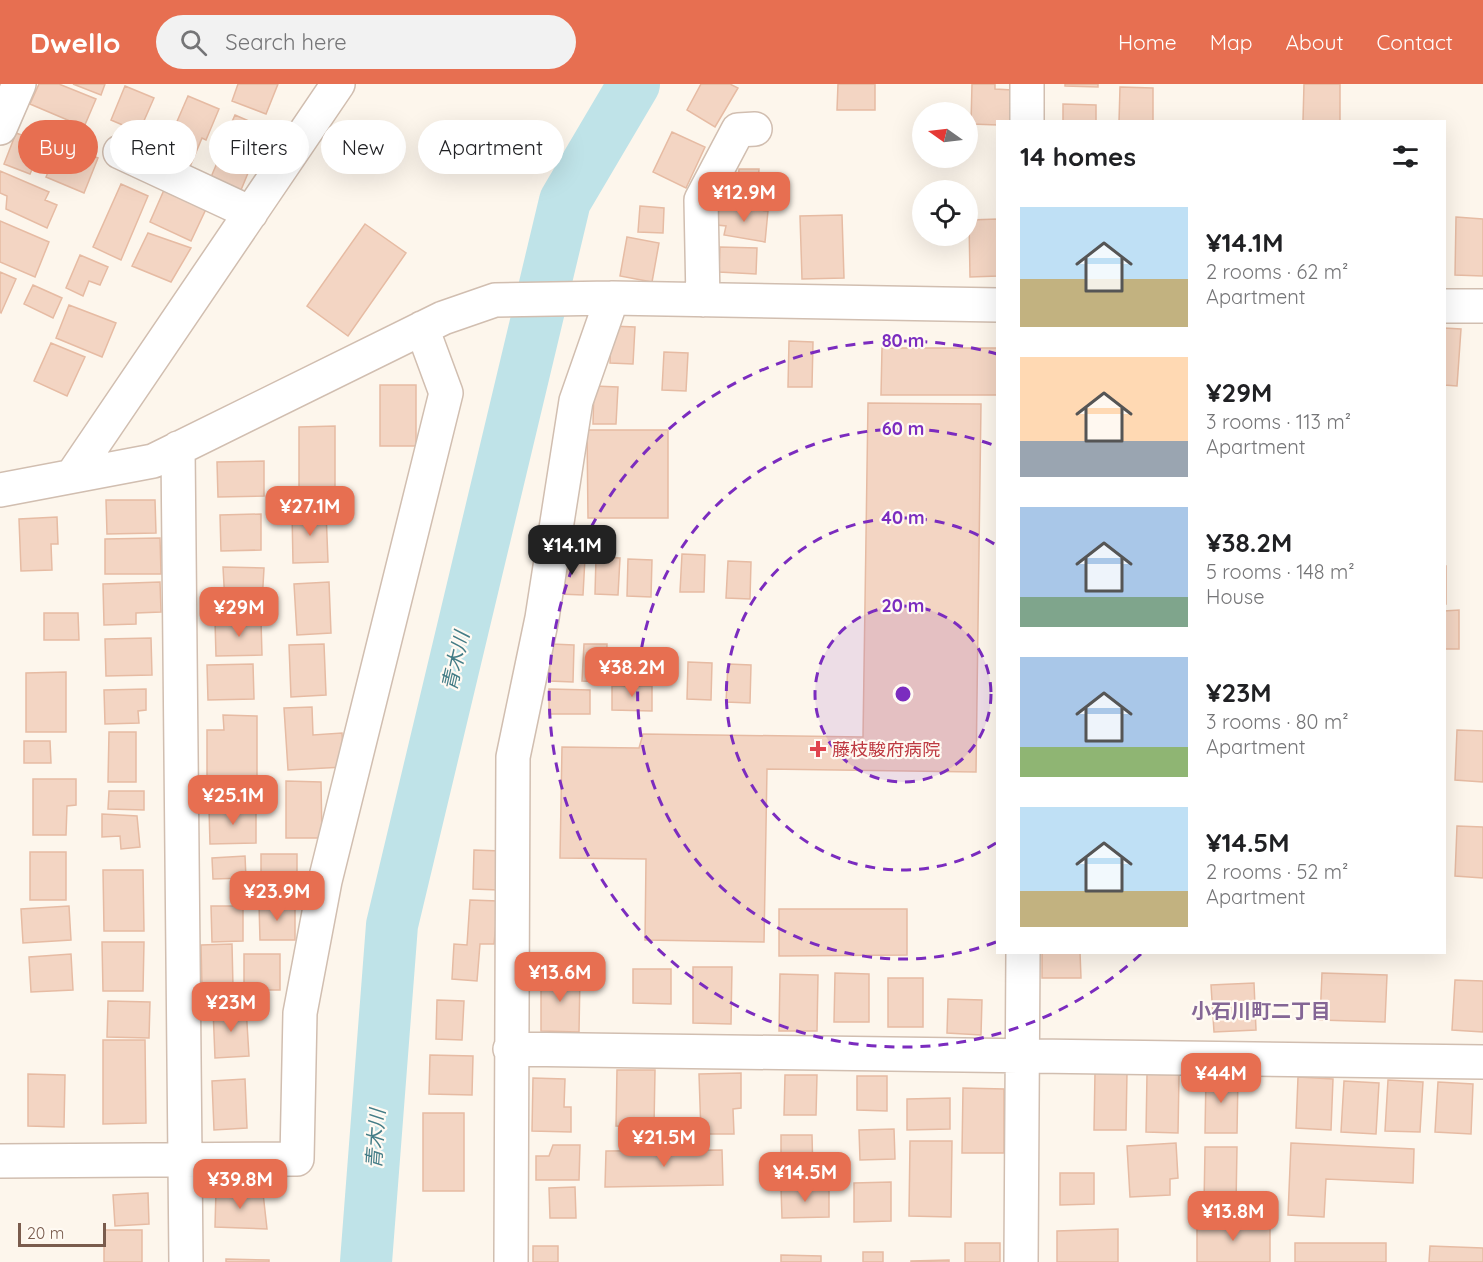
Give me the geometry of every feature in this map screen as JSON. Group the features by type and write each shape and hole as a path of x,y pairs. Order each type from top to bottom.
{"street":[{"path":"0,128 19,84"},
{"path":"72,476 338,84"},
{"path":"1027,84 1027,120"},
{"path":"703,300 701,200 738,130 755,129"},
{"path":"167,174 251,213"},
{"path":"511,1262 510,1049 513,757 543,618 576,401 601,298"},
{"path":"0,490 153,461 422,328 495,300 601,298 996,305"},
{"path":"1446,306 1483,306"},
{"path":"0,1161 297,1159 300,1013 325,881 446,393 422,328"},
{"path":"178,448 186,1262"},
{"path":"1021,1262 1023,954"},
{"path":"510,1049 1022,1058 1483,1062"}],"building":[{"path":"39,84 59,84 96,99 87,120 68,120 30,104"},
{"path":"73,84 105,84 101,95"},
{"path":"238,84 278,84 266,114 232,101"},
{"path":"701,84 730,84 738,88 715,127 687,110"},
{"path":"838,84 875,84 875,110 837,110"},
{"path":"972,84 995,84 995,89 1012,90 1011,120 996,120 996,125 978,124 978,102 972,102"},
{"path":"1065,84 1098,84 1098,87 1065,86"},
{"path":"1304,84 1340,84 1340,120 1303,120"},
{"path":"125,86 154,98 144,120 111,120"},
{"path":"1120,87 1153,88 1153,120 1119,120"},
{"path":"188,96 219,109 214,120 209,120 209,133 206,140 202,138 197,150 197,120 178,120"},
{"path":"1063,104 1096,105 1096,120 1063,120"},
{"path":"235,115 246,120 233,120"},
{"path":"672,132 705,147 686,188 653,172"},
{"path":"16,133 18,134 18,169 4,164"},
{"path":"739,169 759,169 757,201 737,200"},
{"path":"0,171 49,192 45,200 57,205 47,228 6,209 7,196 0,193"},
{"path":"47,174 92,174 84,193 46,177"},
{"path":"212,174 248,174 241,190 211,177"},
{"path":"121,184 148,196 121,260 93,247"},
{"path":"164,190 206,209 191,241 150,222"},
{"path":"640,206 664,208 663,233 638,232"},
{"path":"719,206 768,211 765,242 724,235 726,226 717,225"},
{"path":"842,215 844,278 802,279 800,216"},
{"path":"1456,217 1483,219 1483,276 1455,275"},
{"path":"996,219 996,276 970,277 969,246 978,246 978,220"},
{"path":"0,221 49,242 35,277 0,262"},
{"path":"365,224 406,253 348,336 307,306"},
{"path":"148,233 191,248 171,282 132,266"},
{"path":"627,237 659,243 652,282 620,276"},
{"path":"720,247 757,248 756,274 719,272"},
{"path":"80,255 108,267 100,285 89,281 83,296 66,288"},
{"path":"0,272 16,279 1,313 0,312"},
{"path":"33,285 62,298 53,318 24,304"},
{"path":"69,305 116,323 102,357 56,338"},
{"path":"611,326 635,327 633,364 610,363"},
{"path":"1446,328 1461,329 1457,386 1446,385"},
{"path":"789,341 813,342 812,387 788,387"},
{"path":"51,343 85,357 67,396 34,381"},
{"path":"882,348 996,348 996,395 881,395"},
{"path":"664,352 688,353 686,391 662,390"},
{"path":"380,385 416,385 416,446 380,446"},
{"path":"594,386 618,387 616,424 593,424"},
{"path":"868,403 981,404 976,772 767,769 764,942 645,940 646,859 560,858 562,747 639,748 643,734 863,737"},
{"path":"335,426 335,487 299,487 299,427"},
{"path":"587,430 668,430 668,518 588,518"},
{"path":"264,461 264,496 218,497 217,462"},
{"path":"106,500 155,500 156,533 107,534"},
{"path":"326,511 328,562 293,563 292,512"},
{"path":"261,514 261,550 221,551 220,515"},
{"path":"57,517 58,544 51,544 52,570 21,571 19,519"},
{"path":"160,538 161,574 105,574 105,539"},
{"path":"682,554 705,555 704,592 680,592"},
{"path":"561,557 585,558 583,595 559,594"},
{"path":"596,557 620,558 618,595 595,594"},
{"path":"628,559 652,560 651,597 627,596"},
{"path":"728,561 751,562 750,599 726,598"},
{"path":"223,567 264,568 262,603 225,603"},
{"path":"160,582 161,612 136,613 136,624 104,625 103,584"},
{"path":"329,582 331,633 297,635 294,584"},
{"path":"1459,610 1459,649 1446,649 1446,611"},
{"path":"44,613 78,613 79,640 44,640"},
{"path":"261,620 262,655 216,656 215,621"},
{"path":"151,638 152,675 106,676 105,639"},
{"path":"324,644 326,695 291,697 289,645"},
{"path":"551,644 574,645 573,682 549,681"},
{"path":"584,644 607,644 606,682 582,681"},
{"path":"654,648 655,676 632,677 631,649"},
{"path":"688,662 712,663 711,700 687,699"},
{"path":"253,664 254,699 208,700 207,665"},
{"path":"728,664 751,665 750,703 726,702"},
{"path":"66,672 66,732 26,732 26,673"},
{"path":"612,686 652,686 652,711 612,710"},
{"path":"146,689 146,710 138,711 139,723 105,724 104,690"},
{"path":"549,689 590,690 590,714 549,714"},
{"path":"312,707 313,735 342,733 344,767 288,770 284,708"},
{"path":"223,715 257,716 257,786 207,786 207,730 224,730"},
{"path":"1457,730 1483,731 1483,782 1455,780"},
{"path":"109,732 136,732 136,782 108,782"},
{"path":"24,741 50,741 51,763 24,763"},
{"path":"33,779 76,779 76,805 67,806 66,835 33,835"},
{"path":"286,781 321,782 322,838 286,838"},
{"path":"109,791 144,791 144,810 108,809"},
{"path":"256,808 256,843 210,844 209,809"},
{"path":"102,814 137,816 140,847 121,849 120,836 102,837"},
{"path":"1457,826 1483,827 1483,878 1455,876"},
{"path":"474,850 501,851 499,890 473,889"},
{"path":"30,852 66,852 66,900 30,900"},
{"path":"261,854 297,854 297,890 261,890"},
{"path":"245,856 246,878 213,879 212,858"},
{"path":"103,870 143,870 144,931 104,931"},
{"path":"470,900 498,901 494,944 480,944 477,981 452,979 454,944 467,945"},
{"path":"259,904 295,904 295,940 260,940"},
{"path":"69,906 71,940 23,943 21,909"},
{"path":"211,906 243,906 243,941 212,942"},
{"path":"779,909 907,909 907,955 779,956"},
{"path":"102,942 144,942 143,991 103,991"},
{"path":"232,944 233,987 202,987 201,945"},
{"path":"71,954 73,990 31,992 29,957"},
{"path":"244,954 280,954 280,990 244,990"},
{"path":"1042,954 1080,954 1081,978 1042,978"},
{"path":"693,967 732,967 731,1024 693,1023"},
{"path":"633,969 671,969 671,1004 633,1003"},
{"path":"835,973 869,974 869,1022 834,1022"},
{"path":"1322,973 1387,975 1385,1022 1320,1020"},
{"path":"780,974 818,975 817,1031 779,1031"},
{"path":"541,975 580,976 579,1032 541,1031"},
{"path":"888,978 923,978 923,1027 888,1027"},
{"path":"1455,980 1483,981 1483,1032 1452,1030"},
{"path":"1254,983 1256,1030 1214,1032 1211,985"},
{"path":"948,999 982,1000 981,1035 947,1033"},
{"path":"437,1000 464,1001 462,1040 436,1039"},
{"path":"108,1001 150,1002 149,1038 107,1037"},
{"path":"246,1007 249,1056 215,1058 213,1009"},
{"path":"103,1040 145,1040 146,1123 103,1124"},
{"path":"430,1055 473,1056 472,1095 429,1094"},
{"path":"617,1070 655,1070 654,1127 616,1126"},
{"path":"1095,1072 1127,1072 1126,1130 1094,1130"},
{"path":"741,1073 741,1108 733,1109 734,1134 701,1134 699,1074"},
{"path":"28,1074 65,1075 64,1127 28,1126"},
{"path":"1147,1074 1179,1075 1178,1133 1146,1132"},
{"path":"785,1075 817,1075 816,1115 784,1115"},
{"path":"1206,1075 1238,1076 1237,1133 1205,1133"},
{"path":"857,1076 887,1076 887,1111 857,1110"},
{"path":"1298,1077 1333,1079 1331,1130 1296,1128"},
{"path":"533,1078 565,1079 564,1107 571,1107 571,1132 532,1131"},
{"path":"245,1079 247,1128 214,1130 212,1081"},
{"path":"1388,1080 1423,1082 1420,1132 1385,1131"},
{"path":"1344,1081 1379,1083 1376,1134 1341,1132"},
{"path":"1438,1082 1473,1084 1471,1134 1435,1132"},
{"path":"963,1088 1004,1089 1004,1153 962,1153"},
{"path":"950,1098 950,1129 907,1130 907,1099"},
{"path":"423,1113 464,1113 464,1191 423,1191"},
{"path":"894,1129 895,1159 860,1160 859,1130"},
{"path":"781,1135 812,1135 813,1174 781,1174"},
{"path":"910,1141 952,1141 951,1217 909,1216"},
{"path":"1176,1143 1178,1178 1170,1179 1170,1195 1130,1197 1127,1146"},
{"path":"1291,1143 1414,1149 1413,1183 1326,1179 1324,1217 1288,1215"},
{"path":"553,1145 580,1145 579,1180 536,1180 536,1156 549,1156"},
{"path":"1205,1147 1237,1147 1236,1205 1204,1205"},
{"path":"722,1150 723,1185 605,1187 606,1151"},
{"path":"1060,1173 1094,1173 1094,1204 1060,1205"},
{"path":"891,1182 891,1221 854,1222 854,1183"},
{"path":"575,1187 576,1218 550,1218 549,1188"},
{"path":"781,1188 829,1188 829,1217 782,1218"},
{"path":"216,1189 263,1193 267,1229 215,1227"},
{"path":"148,1193 149,1224 115,1226 113,1195"},
{"path":"1197,1222 1270,1223 1270,1262 1197,1262"},
{"path":"1118,1229 1118,1262 1057,1262 1057,1231"},
{"path":"104,1230 142,1230 142,1262 104,1262"},
{"path":"965,1243 1000,1243 1000,1262 965,1262"},
{"path":"1295,1243 1386,1243 1386,1262 1295,1262"},
{"path":"533,1246 558,1246 558,1262 533,1262"},
{"path":"1430,1246 1483,1248 1483,1262 1429,1262"},
{"path":"863,1252 883,1252 883,1262 863,1262"},
{"path":"781,1255 821,1256 821,1262 781,1262"},
{"path":"226,1259 269,1260 269,1262 226,1262"},
{"path":"949,1260 949,1262 911,1262 911,1261"}],"waterway":[{"name":"青木川","path":"366,1262 392,925 565,201 634,84"}],"place":[{"name":"藤枝駿府病院","path":"818,749"}],"district":[{"name":"小石川町二丁目","path":"1261,1010"}]}
